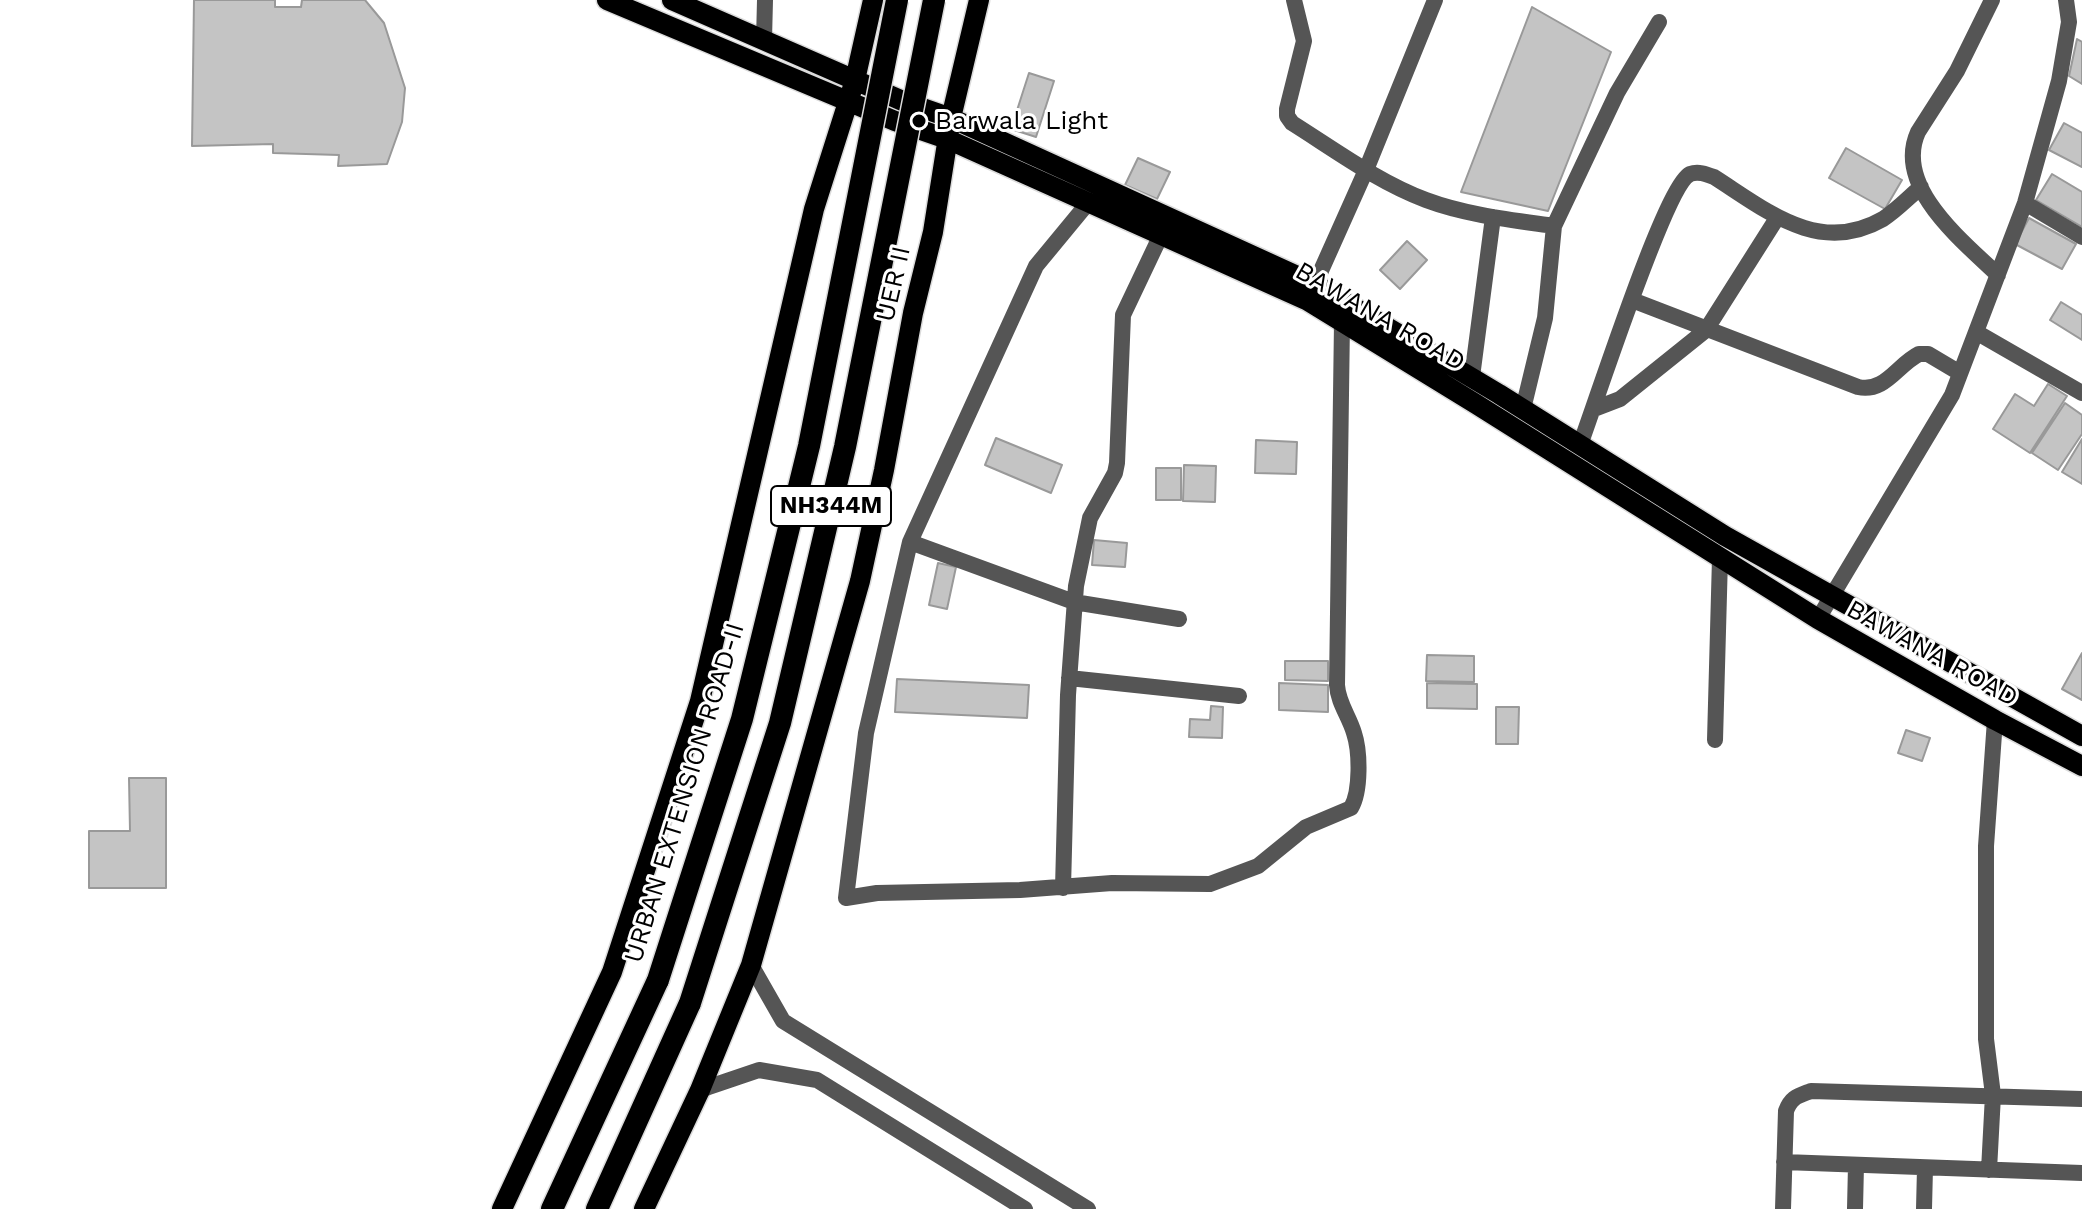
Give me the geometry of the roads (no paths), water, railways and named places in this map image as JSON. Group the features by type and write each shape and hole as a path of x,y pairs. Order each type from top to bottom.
{"highway":[{"name":"URBAN EXTENSION ROAD-II","path":"552,1209 658,980 742,719 805,461 897,0"},
{"name":"NH344M","path":"597,1209 690,1003 780,723 845,447 934,0"}],"main road":[{"name":"BAWANA ROAD","path":"607,0 895,121 947,139 1160,237 1259,277 1311,292 1342,322 1818,619 2082,766"},
{"name":"BAWANA ROAD","path":"672,0 951,118 1311,292 1472,377 1725,536 2082,736"},
{"path":"502,1209 612,972 700,701 814,209 855,80 873,0"},
{"name":"UER II","path":"644,1209 700,1090 751,965 860,581 913,313 933,232 951,118 979,0"}],"street":[{"path":"764,40 765,0"},
{"path":"1294,0 1304,41 1287,116 1292,123 1366,170 1425,199 1493,217 1554,226"},
{"path":"1311,292 1366,170 1435,0"},
{"path":"1992,0 1957,71 1914,141 1913,158 1921,187 1937,215 1998,275"},
{"path":"1818,619 1945,409 1960,373 2025,203 2056,94 2075,26 2066,0"},
{"path":"1523,409 1545,318 1554,226 1622,83 1659,22"},
{"path":"1580,445 1659,224 1684,179 1691,173 1714,177 1777,218 1814,231 1838,233 1878,221 1921,187"},
{"path":"1088,203 1036,266 910,542 866,733 846,898 877,893 1063,888 1112,883 1194,885 1223,880 1258,866 1306,827 1351,808 1358,789 1355,735 1340,702 1337,685 1342,322"},
{"path":"2025,203 2082,237"},
{"path":"1472,377 1493,217"},
{"path":"1594,409 1620,399 1706,330 1777,218"},
{"path":"1063,888 1074,602 1090,518 1115,473 1117,463 1123,315 1160,237"},
{"path":"1632,300 1868,390 1884,383 1919,354 1928,354 1960,373"},
{"path":"1976,332 2082,393"},
{"path":"910,542 1074,602 1179,619"},
{"path":"1715,740 1720,558"},
{"path":"1069,678 1239,696"},
{"path":"1989,1170 1993,1095 1986,1039 1986,883 1995,720"},
{"path":"751,965 783,1021 1088,1209"},
{"path":"700,1090 759,1070 817,1080 1025,1209"},
{"path":"1783,1209 1786,1111 1794,1097 1811,1091 2082,1099"},
{"path":"1784,1162 2082,1173"},
{"path":"1855,1209 1856,1165"},
{"path":"1924,1209 1925,1168"}],"place":[{"name":"Barwala Light","path":"919,121"}]}
